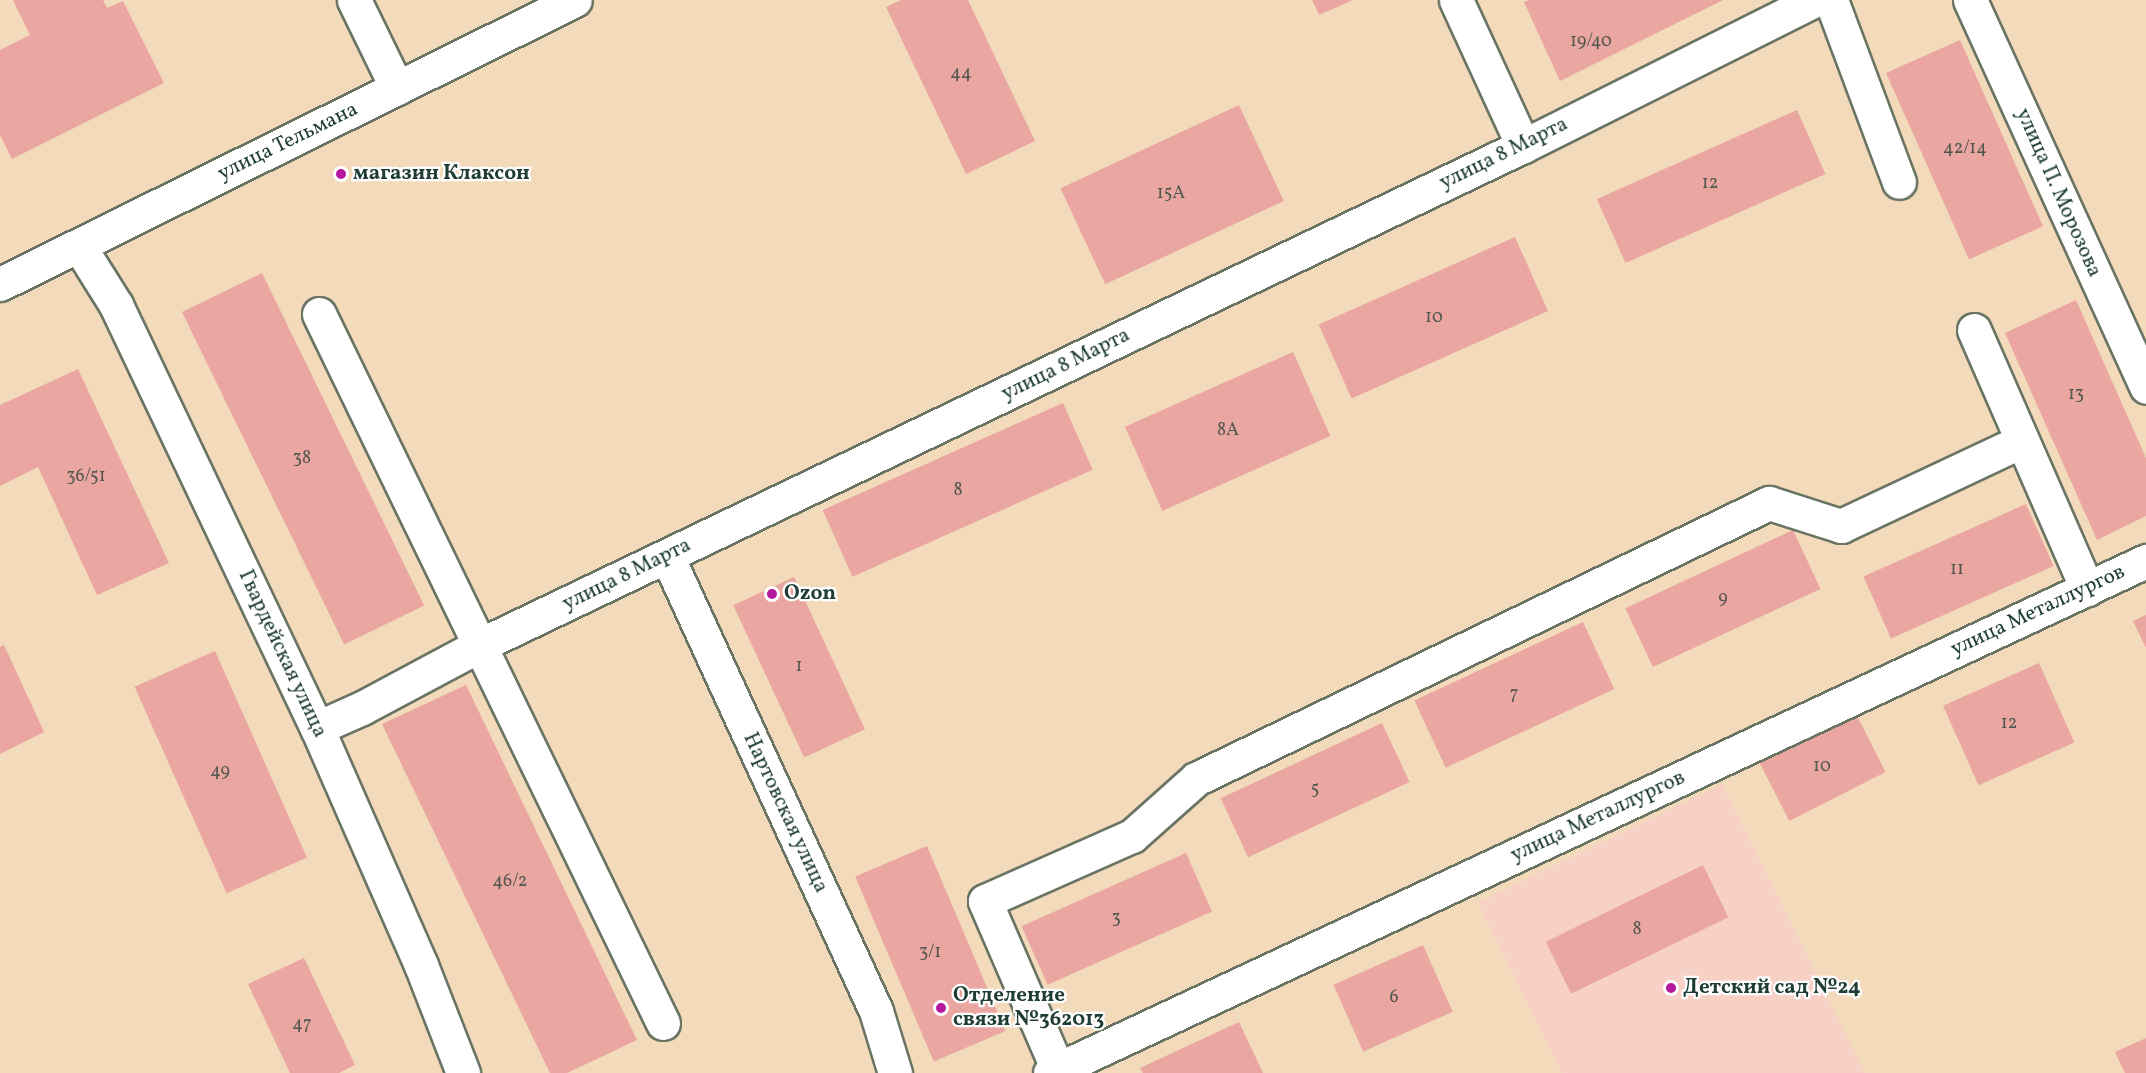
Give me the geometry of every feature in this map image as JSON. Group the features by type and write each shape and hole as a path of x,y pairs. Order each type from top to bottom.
{"street":[{"path":"354,0 397,88"},
{"name":"улица Тельмана","path":"0,284 575,0"},
{"path":"1456,0 1523,146"},
{"name":"улица 8 Марта","path":"317,728 362,708 480,645 1523,146 1814,0"},
{"path":"1831,0 1899,182"},
{"name":"улица П. Морозова","path":"1970,0 2146,387"},
{"name":"Гвардейская улица","path":"80,246 116,305 317,728 421,965 464,1073"},
{"path":"319,314 663,1023"},
{"path":"1974,330 2087,589"},
{"path":"1054,1071 985,901 1132,836 1196,779 1768,502 1841,526 2022,441"},
{"name":"Нартовская улица","path":"667,556 876,1011 895,1073"},
{"name":"улица Металлургов","path":"1054,1071 2146,561"}],"shaded area":[{"name":"Детский сад №24","path":"1722,784 1865,1073 1562,1073 1478,903"}],"building":[{"path":"13,0 103,0 107,8 123,1 164,83 12,159 0,135 0,50 30,35"},
{"path":"901,0 968,0 1035,141 966,174 886,7"},
{"path":"1312,0 1353,0 1319,15"},
{"path":"1529,0 1723,0 1560,81 1524,2"},
{"path":"1960,40 2043,226 1969,259 1886,73"},
{"path":"1239,105 1284,201 1105,284 1060,188"},
{"path":"1797,110 1825,174 1625,263 1597,199"},
{"path":"1515,237 1548,311 1352,398 1319,324"},
{"path":"262,273 424,606 344,645 182,312"},
{"path":"2076,300 2146,458 2146,516 2097,540 2005,333"},
{"path":"1293,352 1330,436 1162,511 1125,427"},
{"path":"78,369 169,563 97,595 38,467 0,486 0,405"},
{"path":"1063,403 1093,470 852,577 823,510"},
{"path":"2026,504 2054,566 1891,639 1863,576"},
{"path":"1793,530 1820,589 1653,667 1625,608"},
{"path":"794,577 865,729 804,758 733,605"},
{"path":"2146,615 2146,648 2133,621"},
{"path":"1583,622 1614,689 1446,768 1414,701"},
{"path":"4,645 44,732 0,754 0,647"},
{"path":"215,651 307,857 227,893 135,687"},
{"path":"2039,663 2074,742 1978,785 1943,706"},
{"path":"466,685 637,1040 567,1073 550,1073 382,724"},
{"path":"1856,714 1886,772 1789,821 1760,763"},
{"path":"1382,723 1409,782 1248,857 1221,798"},
{"path":"927,846 1006,1031 934,1061 855,876"},
{"path":"1186,853 1212,911 1048,985 1022,926"},
{"path":"1703,865 1728,917 1571,994 1546,942"},
{"path":"1423,945 1453,1012 1363,1052 1333,985"},
{"path":"304,958 355,1065 339,1073 290,1073 248,984"},
{"path":"1239,1022 1263,1073 1143,1073 1140,1068"},
{"path":"2146,1038 2146,1073 2125,1073 2115,1052"}],"place":[{"name":"магазин Клаксон","path":"341,174"},
{"name":"Ozon","path":"772,594"},
{"name":"Детский сад №24","path":"1671,988"},
{"name":"Отделение связи №362013","path":"941,1008"}]}
